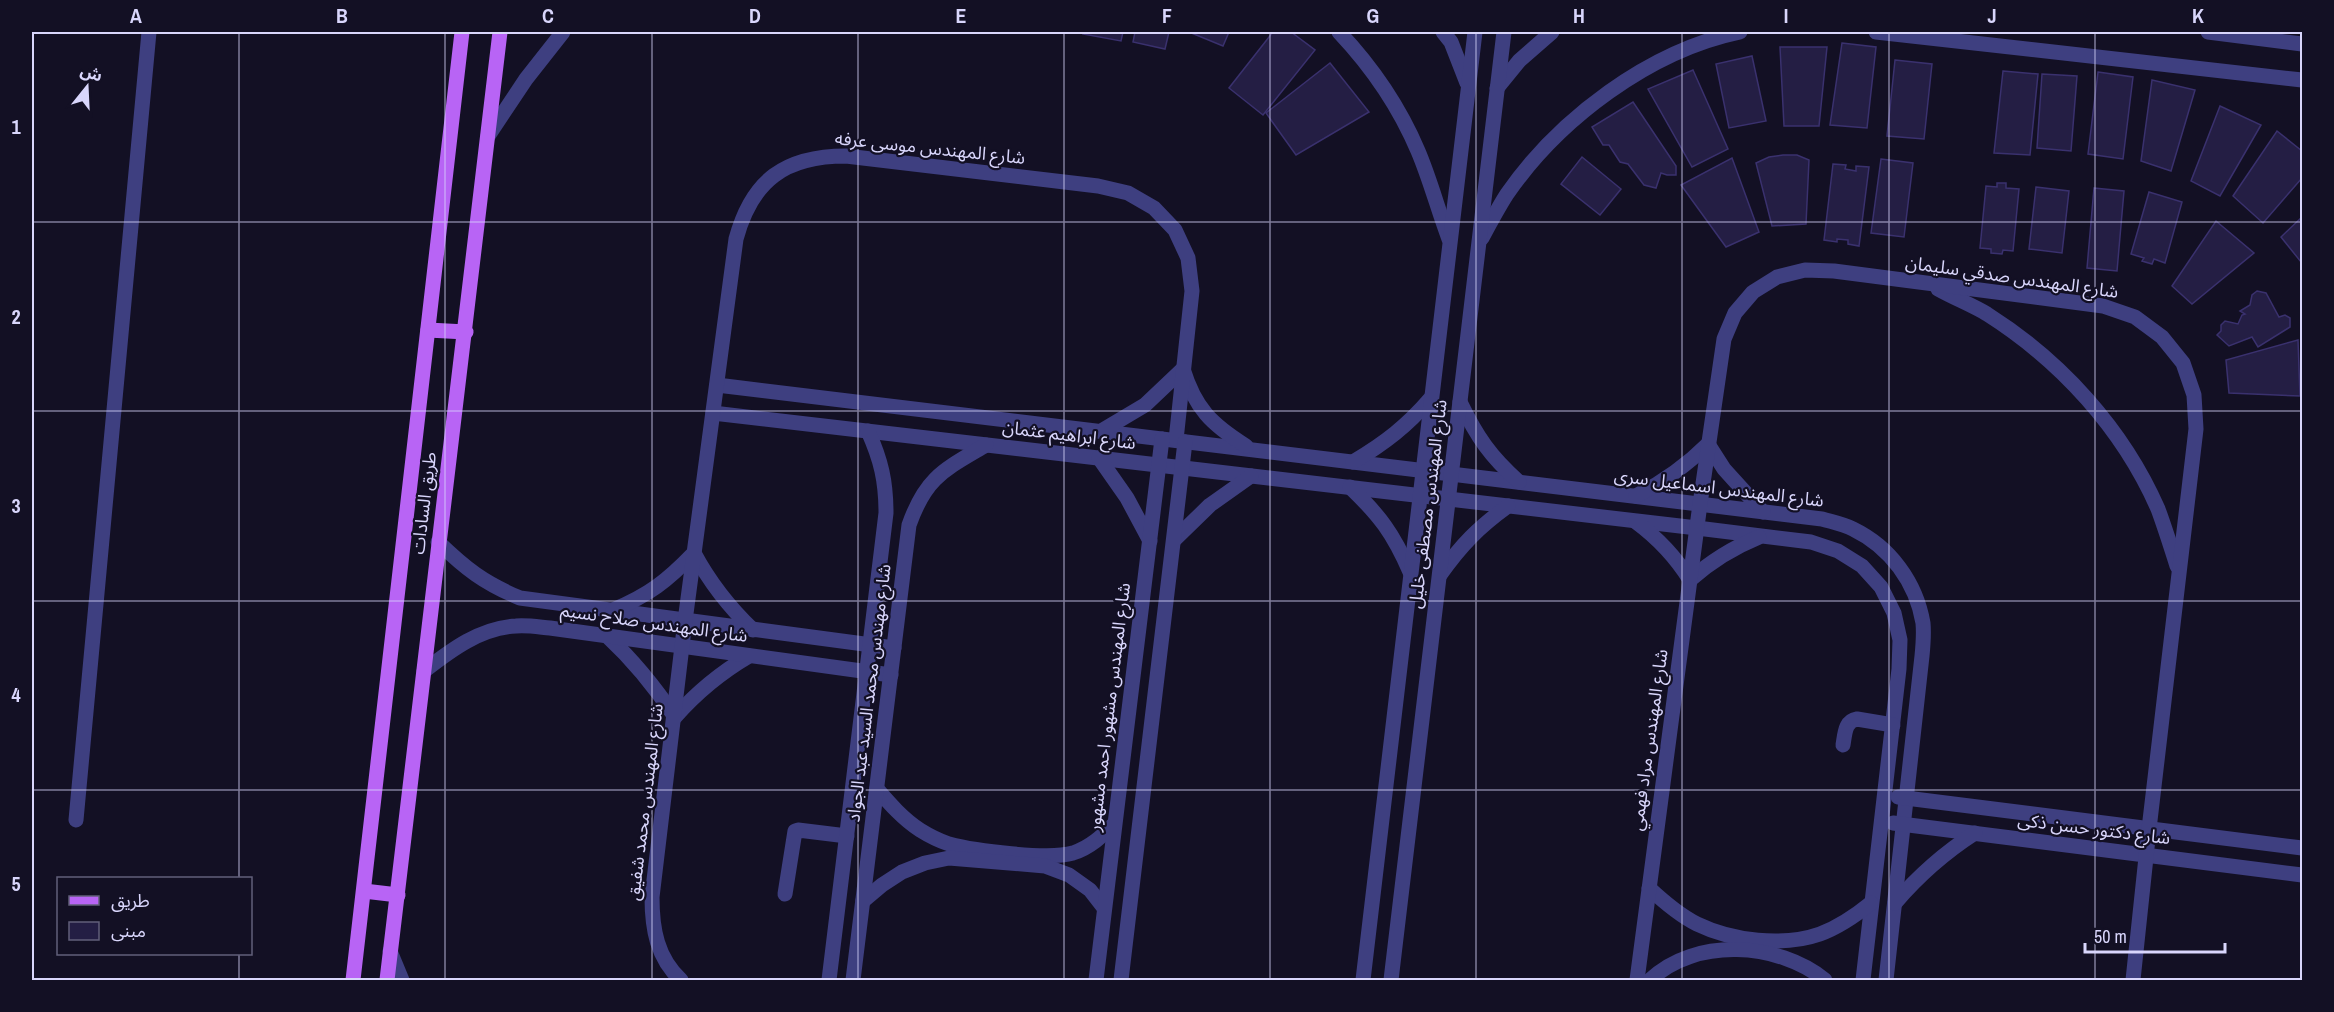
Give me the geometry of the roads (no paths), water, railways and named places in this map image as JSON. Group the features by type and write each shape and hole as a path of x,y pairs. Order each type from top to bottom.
{"main road":[{"name":"طريق السادات","path":"353,981 462,32"},
{"name":"طريق السادات","path":"387,981 500,32"},
{"path":"428,330 466,332"},
{"path":"364,891 398,895"}],"street":[{"path":"76,820 149,32"},
{"path":"488,136 526,79 563,32"},
{"path":"1339,32 1364,59 1395,104 1419,152 1450,243"},
{"path":"1443,32 1451,42 1468,86"},
{"name":"شارع المهندس مصطفى خليل","path":"1363,981 1475,32"},
{"name":"شارع المهندس مصطفى خليل","path":"1391,981 1504,32"},
{"path":"1497,88 1519,61 1552,32"},
{"path":"1479,243 1507,194 1542,150 1583,111 1629,78 1679,52 1740,32"},
{"path":"1876,32 2302,80"},
{"path":"2208,32 2233,33 2302,44"},
{"name":"شارع المهندس موسى عرفه","path":"686,621 736,238 742,214 756,193 774,175 796,163 820,156 846,156 1098,186 1128,193 1154,208 1175,230 1188,258 1192,291 1174,440"},
{"name":"شارع المهندس صدقي سليمان","path":"1700,504 1724,339 1735,313 1753,292 1777,277 1805,270 1833,272 2103,306 2135,317 2162,337 2183,363 2194,395 2196,429 2133,981"},
{"path":"1927,284 1986,314 2040,352 2087,399 2127,451 2158,509 2179,572"},
{"path":"1103,430 1145,405 1183,369 1191,393 1207,415 1227,434 1250,448"},
{"name":"شارع ابراهيم عثمان","path":"717,385 1103,430 1423,471"},
{"path":"1353,462 1382,445 1409,423 1431,398"},
{"path":"1460,402 1474,432 1494,459 1519,482"},
{"name":"شارع ابراهيم عثمان","path":"713,413 1420,495"},
{"name":"شارع مهندس محمد السيد عبد الجواد","path":"830,974 886,513 886,485 880,457 868,431"},
{"path":"1121,981 1182,468 1174,440"},
{"name":"شارع المهندس مشهور احمد مشهور","path":"1095,981 1159,465 1174,440"},
{"path":"1636,496 1687,465 1708,444 1724,469 1763,512"},
{"name":"شارع مهندس محمد السيد عبد الجواد","path":"853,981 909,525 918,500 934,478 986,445"},
{"path":"1099,458 1127,498 1150,541"},
{"name":"شارع المهندس اسماعيل سرى","path":"1423,471 1822,519 1852,528 1878,544 1900,567 1915,595 1923,625 1922,656 1886,981"},
{"path":"1174,540 1210,505 1251,476"},
{"path":"1350,487 1376,512 1391,533 1411,574"},
{"path":"1420,495 1811,542 1838,551 1862,566 1881,587 1894,613 1900,640 1893,725 1863,981"},
{"name":"شارع المهندس مراد فهمي","path":"1637,981 1700,504"},
{"path":"1438,578 1458,550 1481,525 1508,506"},
{"path":"1633,520 1675,556 1690,580 1735,546 1761,536"},
{"name":"شارع المهندس صلاح نسيم","path":"438,542 483,581 520,598 894,648"},
{"path":"611,611 643,598 670,578 694,553 729,608 753,630"},
{"name":"شارع المهندس محمد شفيق","path":"681,981 672,972 659,949 652,924 652,897 686,621"},
{"name":"شارع المهندس صلاح نسيم","path":"424,671 454,648 484,633 516,626 607,636 891,675"},
{"path":"607,636 641,669 656,687 675,717 696,693 721,672 749,656"},
{"path":"1843,744 1847,724 1852,720 1893,725"},
{"path":"877,789 897,812 921,831 949,844 1045,866 1069,875 1090,890 1104,908"},
{"name":"شارع دكتور حسن ذكى","path":"1884,796 2302,848"},
{"name":"شارع دكتور حسن ذكى","path":"1881,821 2302,875"},
{"path":"863,901 902,872 925,863 949,858 1048,857 1074,853 1097,842 1114,824"},
{"path":"786,894 795,831 847,836"},
{"path":"1895,903 1918,876 1945,853 1975,833"},
{"path":"1649,888 1671,909 1698,924 1786,959 1815,973 1825,981"},
{"path":"1650,981 1659,972 1689,956 1818,935 1847,922 1871,903"},
{"path":"390,951 402,981"},
{"path":"814,981 830,974"}]}
